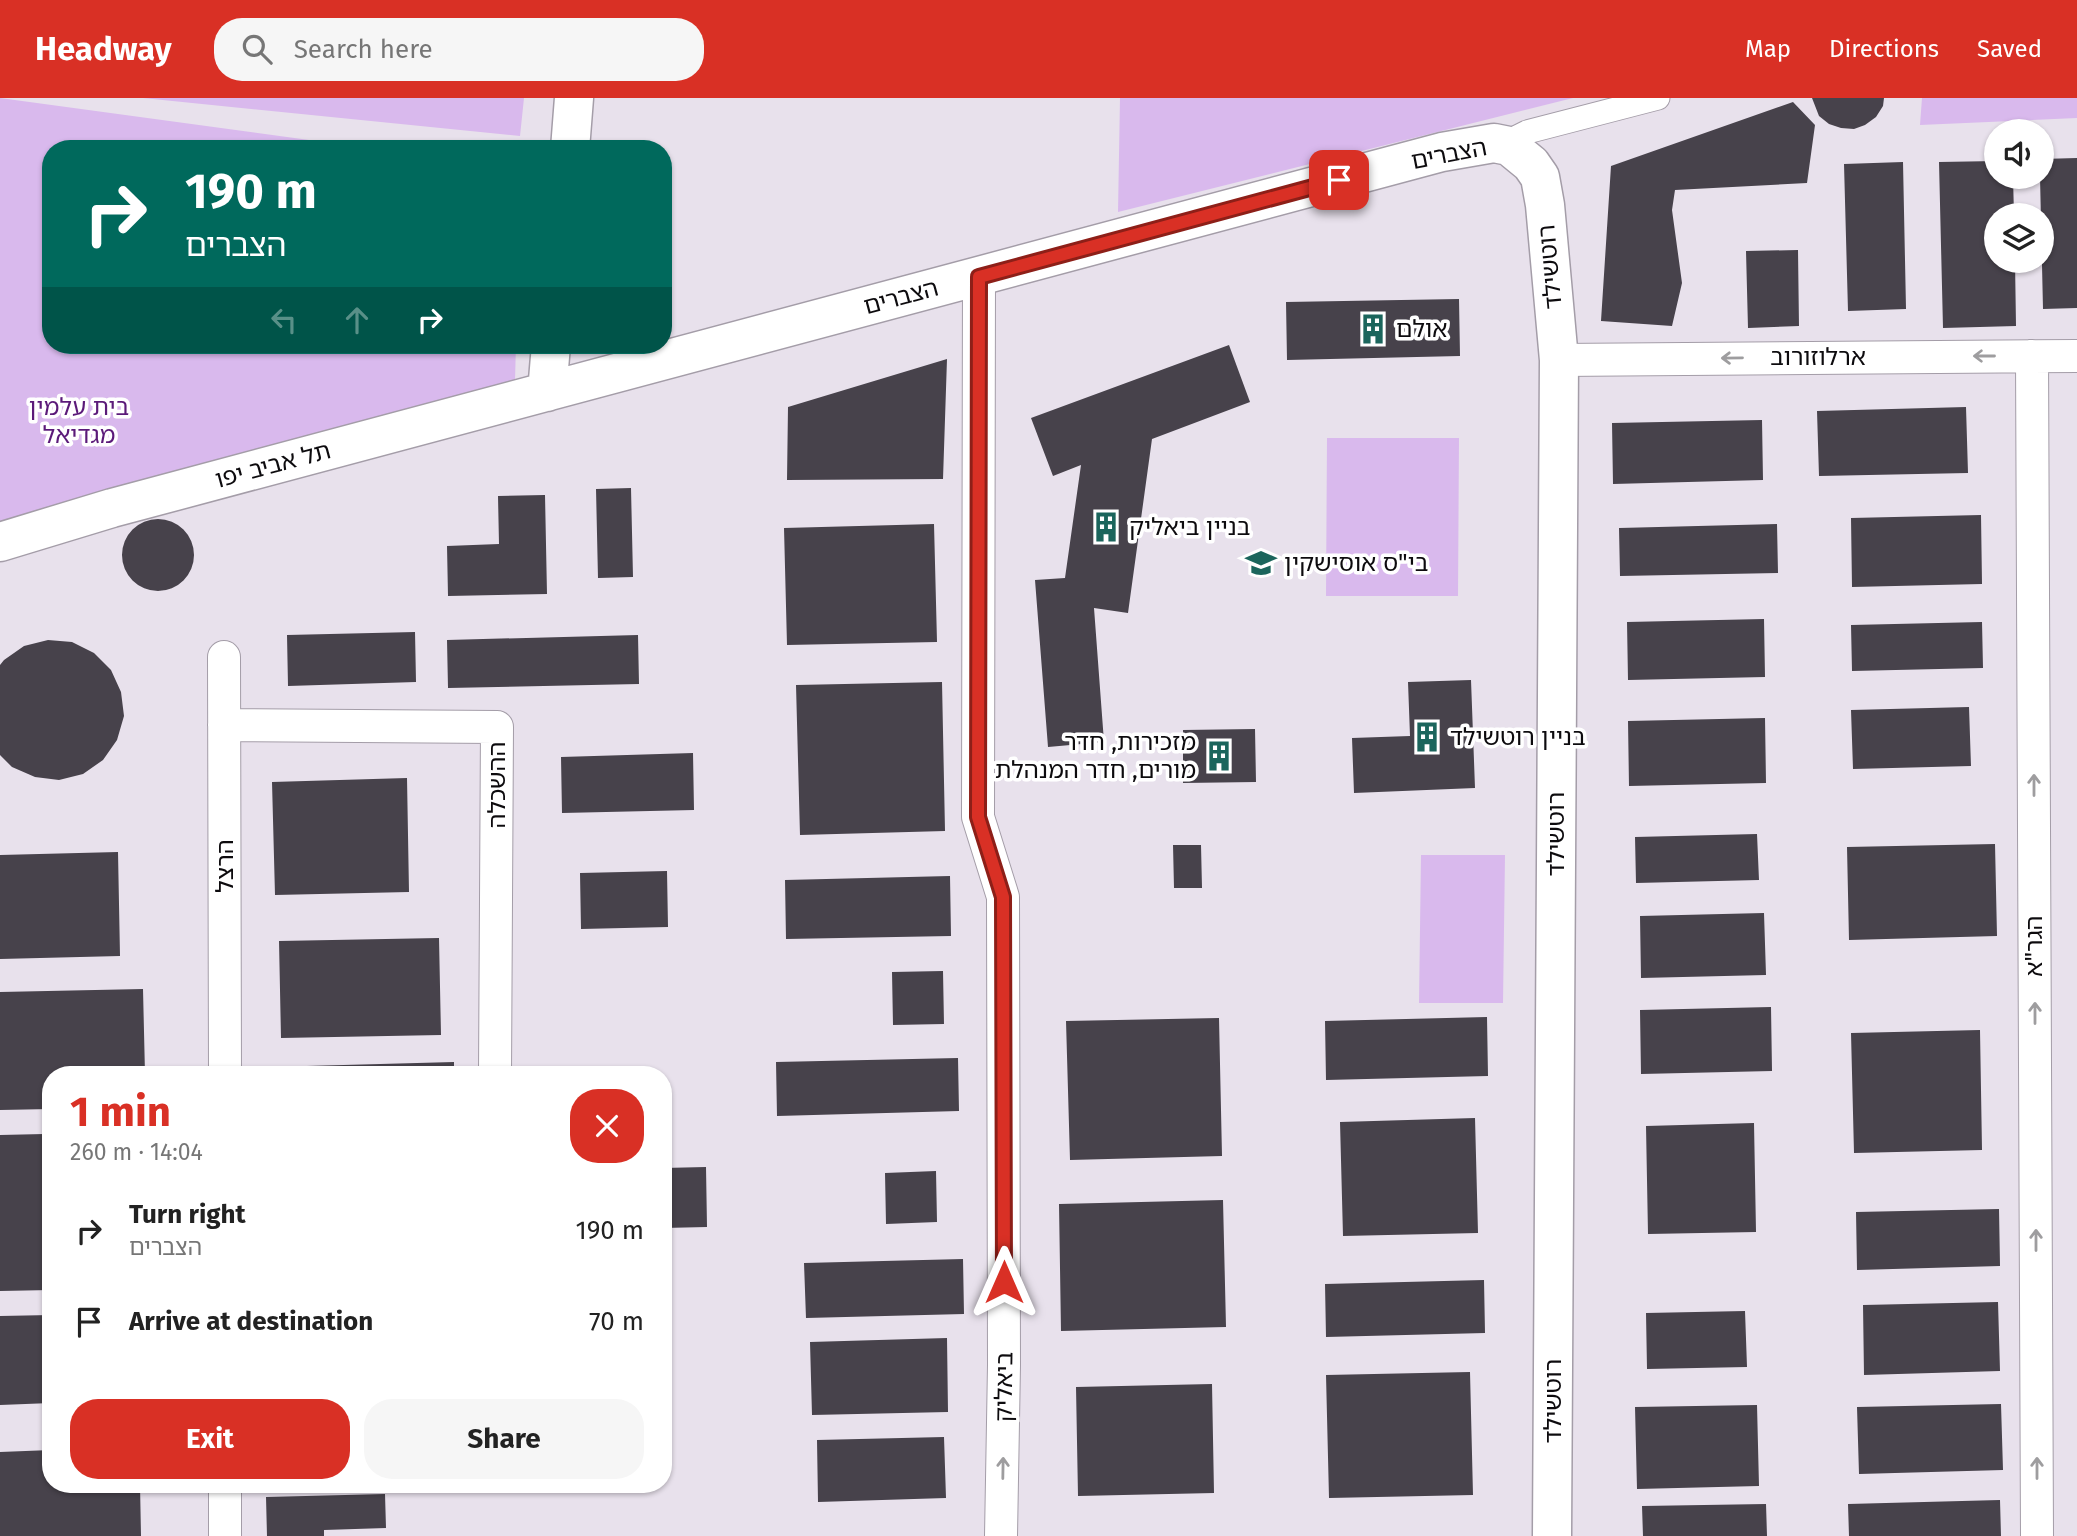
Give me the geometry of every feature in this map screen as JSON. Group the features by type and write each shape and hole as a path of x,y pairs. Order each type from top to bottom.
{"street":[{"path":"571,140 574,98"},
{"name":"הצברים","path":"547,391 1442,152 1470,146 1509,146 1517,137 1527,132 1658,98"},
{"name":"רוטשילד","path":"1509,146 1531,164 1540,177 1559,360 1552,1536"},
{"name":"ביאליק","path":"979,277 978,817 1003,897 1004,1365 1001,1536"},
{"path":"547,391 550,354"},
{"name":"הגר\"א","path":"2032,356 2037,1536"},
{"name":"ארלוזורוב","path":"1559,360 2077,356"},
{"name":"תל אביב יפו","path":"0,542 112,508 547,391"},
{"name":"הרצל","path":"224,657 225,1066"},
{"name":"ההשכלה","path":"225,725 497,727 495,1066"},
{"path":"225,1493 225,1536"}],"green space":[{"name":"בית עלמין מגדיאל","path":"0,98 309,140 42,140 42,354 516,354 515,380 0,521"},
{"path":"143,98 524,98 520,136"},
{"path":"1120,98 1573,98 1118,212"},
{"path":"1922,98 2077,98 2077,118 1984,119 1984,122 1920,125"},
{"path":"1327,438 1459,438 1458,596 1326,596"},
{"path":"1421,855 1505,855 1503,1003 1419,1003"}],"building":[{"path":"1812,98 1884,98 1883,106 1876,117 1854,129 1829,124 1819,116"},
{"path":"1793,102 1815,125 1807,183 1675,190 1672,210 1682,283 1672,326 1601,321 1611,166"},
{"path":"2077,158 2077,308 2043,309 2042,273 2054,273 2054,203 2041,203 2040,189 2054,189 2054,159"},
{"path":"1984,161 1984,189 2013,189 2014,203 1984,203 1984,273 2015,273 2016,326 1943,328 1939,162"},
{"path":"1903,162 1906,309 1848,311 1844,164"},
{"path":"1798,250 1799,326 1748,328 1746,251"},
{"name":"אולם","path":"1459,299 1460,356 1287,360 1286,302"},
{"name":"בניין ביאליק","path":"1229,345 1250,402 1152,439 1128,613 1094,608 1104,742 1048,747 1035,580 1065,578 1081,465 1053,476 1031,418"},
{"path":"947,359 943,479 787,480 788,407"},
{"path":"1966,407 1968,473 1819,476 1817,411"},
{"path":"1762,420 1763,480 1613,484 1612,423"},
{"path":"631,488 633,577 598,578 596,489"},
{"path":"545,495 547,594 448,596 447,546 499,544 498,496"},
{"path":"1981,515 1982,584 1852,587 1851,518"},
{"path":"165,519 184,529 192,541 192,569 184,581 172,589 151,591 132,581 124,569 122,548 132,529 144,521"},
{"path":"934,524 937,642 787,645 784,528"},
{"path":"1777,524 1778,573 1620,576 1619,528"},
{"path":"1764,619 1765,677 1628,680 1627,622"},
{"path":"1982,622 1983,668 1852,671 1851,625"},
{"path":"415,632 416,682 288,686 287,635"},
{"path":"638,635 639,684 448,688 447,640"},
{"path":"48,640 72,642 94,653 111,670 121,692 124,716 117,740 103,760 83,774 59,780 35,777 12,767 0,755 0,665 24,646"},
{"name":"בניין רוטשילד","path":"1471,680 1475,788 1354,793 1352,738 1410,736 1408,682"},
{"path":"942,682 945,831 800,835 796,685"},
{"path":"1969,707 1971,766 1853,769 1851,710"},
{"path":"1765,718 1766,783 1629,786 1628,721"},
{"name":"מזכירות, חדר מורים, חדר המנהלת","path":"1255,729 1256,782 1183,783 1183,730"},
{"path":"693,753 694,810 562,813 561,757"},
{"path":"407,778 409,892 275,895 272,782"},
{"path":"1757,834 1759,880 1636,883 1635,837"},
{"path":"1995,844 1997,936 1849,940 1847,847"},
{"path":"1173,845 1201,845 1202,888 1174,888"},
{"path":"118,852 120,956 0,959 0,855"},
{"path":"667,871 668,927 581,929 580,873"},
{"path":"950,876 951,936 786,939 785,880"},
{"path":"1764,913 1766,975 1641,978 1640,916"},
{"path":"439,938 441,1035 281,1038 279,941"},
{"path":"943,971 944,1024 893,1025 892,972"},
{"path":"143,989 145,1066 42,1066 42,1109 0,1110 0,992"},
{"path":"1771,1007 1772,1071 1641,1074 1640,1010"},
{"path":"1487,1017 1488,1076 1326,1080 1325,1021"},
{"path":"1219,1018 1222,1156 1070,1160 1066,1021"},
{"path":"1980,1030 1982,1150 1854,1153 1851,1033"},
{"path":"958,1058 959,1111 777,1116 776,1062"},
{"path":"454,1062 454,1066 307,1066"},
{"path":"1475,1118 1478,1233 1343,1236 1340,1122"},
{"path":"1754,1123 1756,1232 1648,1234 1646,1126"},
{"path":"42,1134 42,1290 0,1291 0,1135"},
{"path":"706,1167 707,1227 672,1228 672,1168"},
{"path":"936,1171 937,1222 886,1224 885,1173"},
{"path":"1223,1200 1226,1327 1061,1331 1059,1204"},
{"path":"1999,1209 2000,1266 1857,1270 1856,1212"},
{"path":"963,1259 964,1314 806,1318 804,1263"},
{"path":"1484,1280 1485,1333 1326,1337 1325,1284"},
{"path":"1998,1302 2000,1371 1864,1375 1863,1305"},
{"path":"1745,1311 1747,1367 1647,1369 1646,1313"},
{"path":"42,1315 42,1403 0,1405 0,1316"},
{"path":"947,1338 948,1412 812,1415 810,1342"},
{"path":"1470,1372 1473,1495 1329,1498 1326,1375"},
{"path":"1212,1384 1214,1493 1078,1496 1076,1387"},
{"path":"2001,1404 2003,1470 1859,1474 1857,1407"},
{"path":"1757,1405 1759,1486 1637,1489 1635,1407"},
{"path":"944,1437 946,1498 818,1502 817,1440"},
{"path":"42,1450 42,1493 140,1493 141,1536 0,1536 0,1452"},
{"path":"385,1494 386,1528 324,1530 324,1536 267,1536 266,1497"},
{"path":"2000,1500 2001,1536 1849,1536 1848,1504"},
{"path":"1766,1504 1767,1536 1643,1536 1642,1506"}],"place":[{"name":"אולם","path":"1373,329"},
{"name":"בניין ביאליק","path":"1106,527"},
{"name":"בי\"ס אוסישקין","path":"1261,563"},
{"name":"בניין רוטשילד","path":"1427,737"},
{"name":"מזכירות, חדר מורים, חדר המנהלת","path":"1219,756"}],"route":[{"path":"1004,1282 1003,897 978,817 979,277 1339,180"}]}
